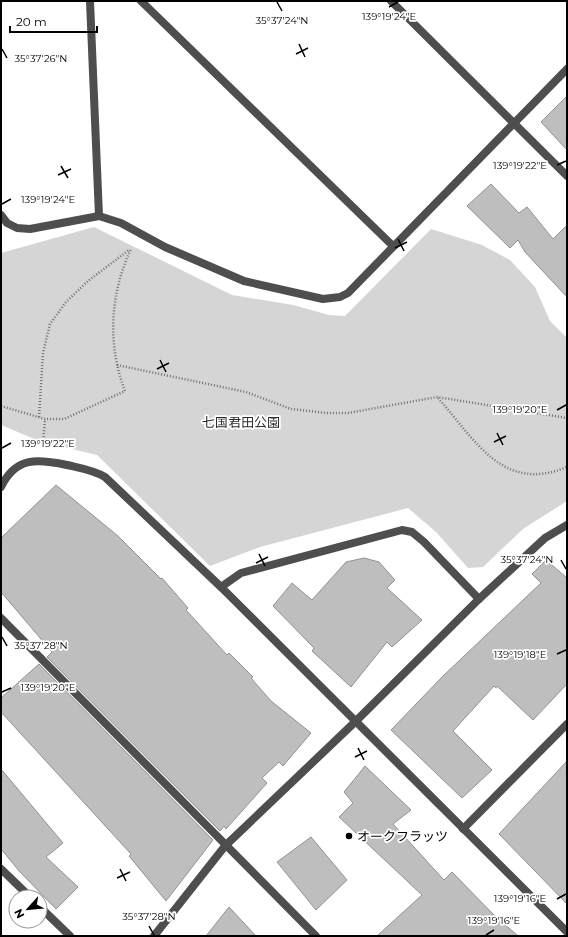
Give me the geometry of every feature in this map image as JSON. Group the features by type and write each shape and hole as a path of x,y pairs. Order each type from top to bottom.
{"street":[{"path":"90,1 98,216"},
{"path":"141,1 393,246"},
{"path":"391,1 567,176"},
{"path":"1,215 7,223 17,228 30,229 98,216 120,223 166,247 244,281 323,298 340,298 348,293 567,69"},
{"path":"1,487 6,477 17,467 28,461 41,460 94,471 105,477 221,587 567,932"},
{"path":"154,936 225,846 356,721 479,599 545,538 567,525"},
{"path":"221,587 241,574 402,530 412,532 424,542 479,599"},
{"path":"1,618 225,846 316,936"},
{"path":"463,829 567,724"},
{"path":"1,869 22,889"},
{"path":"48,915 70,936"}],"path":[{"path":"1,406 39,417 64,419 125,391 117,365 112,330 114,298 123,266 138,232"},
{"path":"39,417 43,353 50,324 66,302 88,280 131,248"},
{"path":"117,365 246,392 291,409 327,413 348,413 437,397 567,418"},
{"path":"437,397 496,463 506,468 525,473 537,474 548,473 567,467"},
{"path":"41,460 45,418"}],"green space":[{"name":"七国君田公園","path":"94,227 232,295 293,305 329,315 345,316 431,229 482,245 510,260 535,287 550,321 567,338 567,501 523,529 483,567 468,568 436,532 408,508 260,547 210,566 97,455 39,441 1,425 1,253"}],"building":[{"path":"567,96 567,150 541,122"},
{"path":"491,184 519,213 527,207 553,239 567,225 567,297 525,252 518,240 510,248 467,206"},
{"path":"56,485 118,536 161,579 162,578 188,608 186,610 227,655 229,653 253,677 251,678 271,701 311,733 283,766 279,762 262,778 267,783 226,829 224,826 220,831 47,657 52,652 1,592 1,538"},
{"path":"364,558 379,562 395,580 387,588 422,620 392,647 387,642 351,687 312,651 314,648 273,606 292,583 312,600 346,562"},
{"path":"546,560 567,578 567,684 533,720 497,686 496,688 494,686 453,731 492,770 462,798 391,730 443,676 541,583 532,574"},
{"path":"39,664 213,840 166,901 129,856 131,854 1,712 1,698"},
{"path":"567,761 567,904 499,834"},
{"path":"365,766 411,810 393,824 444,880 452,872 493,914 518,936 377,936 422,895 339,817 353,803 344,792"},
{"path":"1,769 63,843 46,857 78,887 56,909 48,901 48,889 37,889 1,849"},
{"path":"311,837 347,880 316,910 277,862"},
{"path":"229,907 256,936 206,936"}],"place":[{"name":"オークフラッツ","path":"349,836"}]}
